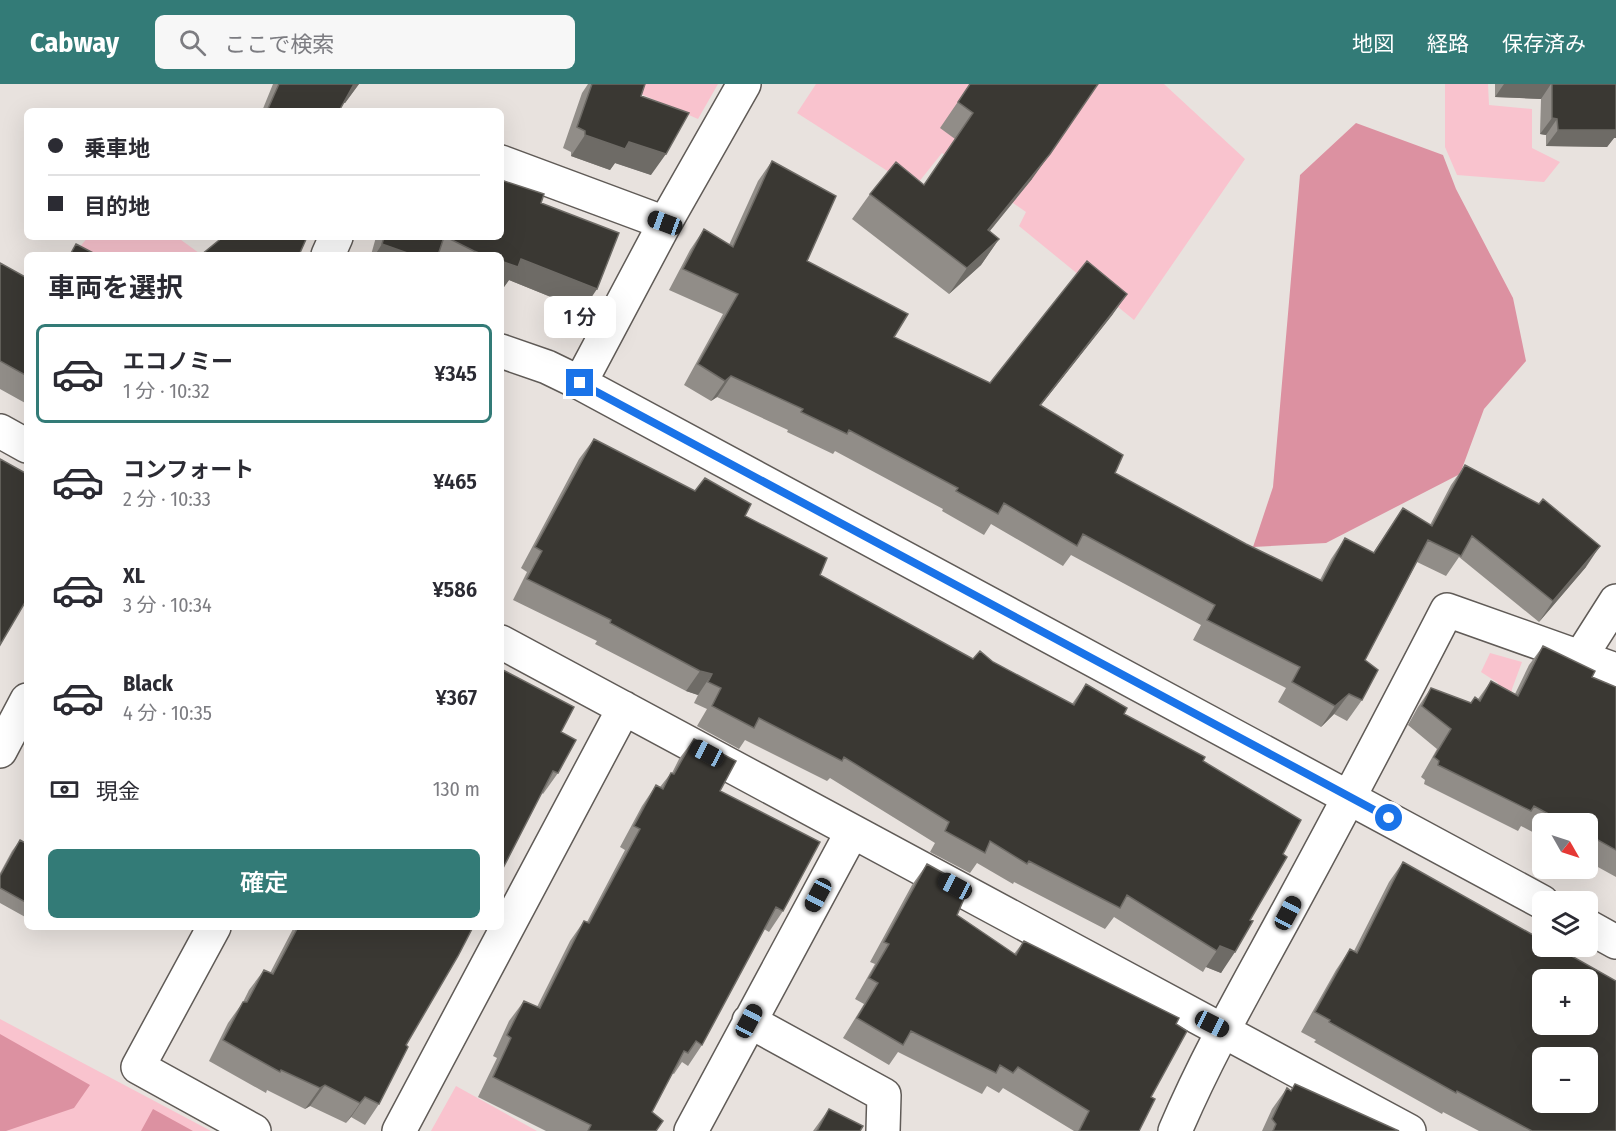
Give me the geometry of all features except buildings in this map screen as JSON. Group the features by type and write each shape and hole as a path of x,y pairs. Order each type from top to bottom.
{"street":[{"path":"580,383 665,223 744,84"},
{"path":"504,163 665,223"},
{"path":"504,352 547,367 580,383 1532,897"},
{"path":"0,431 24,444"},
{"path":"1581,656 1616,601"},
{"path":"1175,1131 1188,1100 1224,1030 1350,797 1447,610 1616,670"},
{"path":"504,644 1409,1131"},
{"path":"0,751 24,706"},
{"path":"399,1131 624,708"},
{"path":"691,1131 852,831"},
{"path":"212,930 138,1067 254,1131"},
{"path":"1598,932 1616,942"},
{"path":"749,1021 884,1095 883,1131"}],"shaded area":[{"path":"618,84 718,84 698,119"},
{"path":"816,84 1164,84 1245,159 1134,320 1019,226 1026,212 942,153 914,188 797,113"},
{"path":"1445,84 1488,84 1489,105 1532,109 1532,148 1560,162 1544,182 1457,175 1445,147"},
{"path":"1356,123 1443,155 1456,189 1513,298 1526,361 1484,409 1460,474 1326,543 1253,547 1273,487 1300,175"},
{"path":"86,240 181,240 198,252 85,252 79,248"},
{"path":"1490,653 1522,662 1512,689 1511,699 1490,703 1498,683 1481,672"},
{"path":"0,1019 211,1131 0,1131"},
{"path":"0,1034 90,1085 74,1108 0,1131"},
{"path":"456,1086 537,1131 431,1131"},
{"path":"153,1109 193,1131 141,1131"}],"route":[{"path":"580,383 1389,818"}]}
